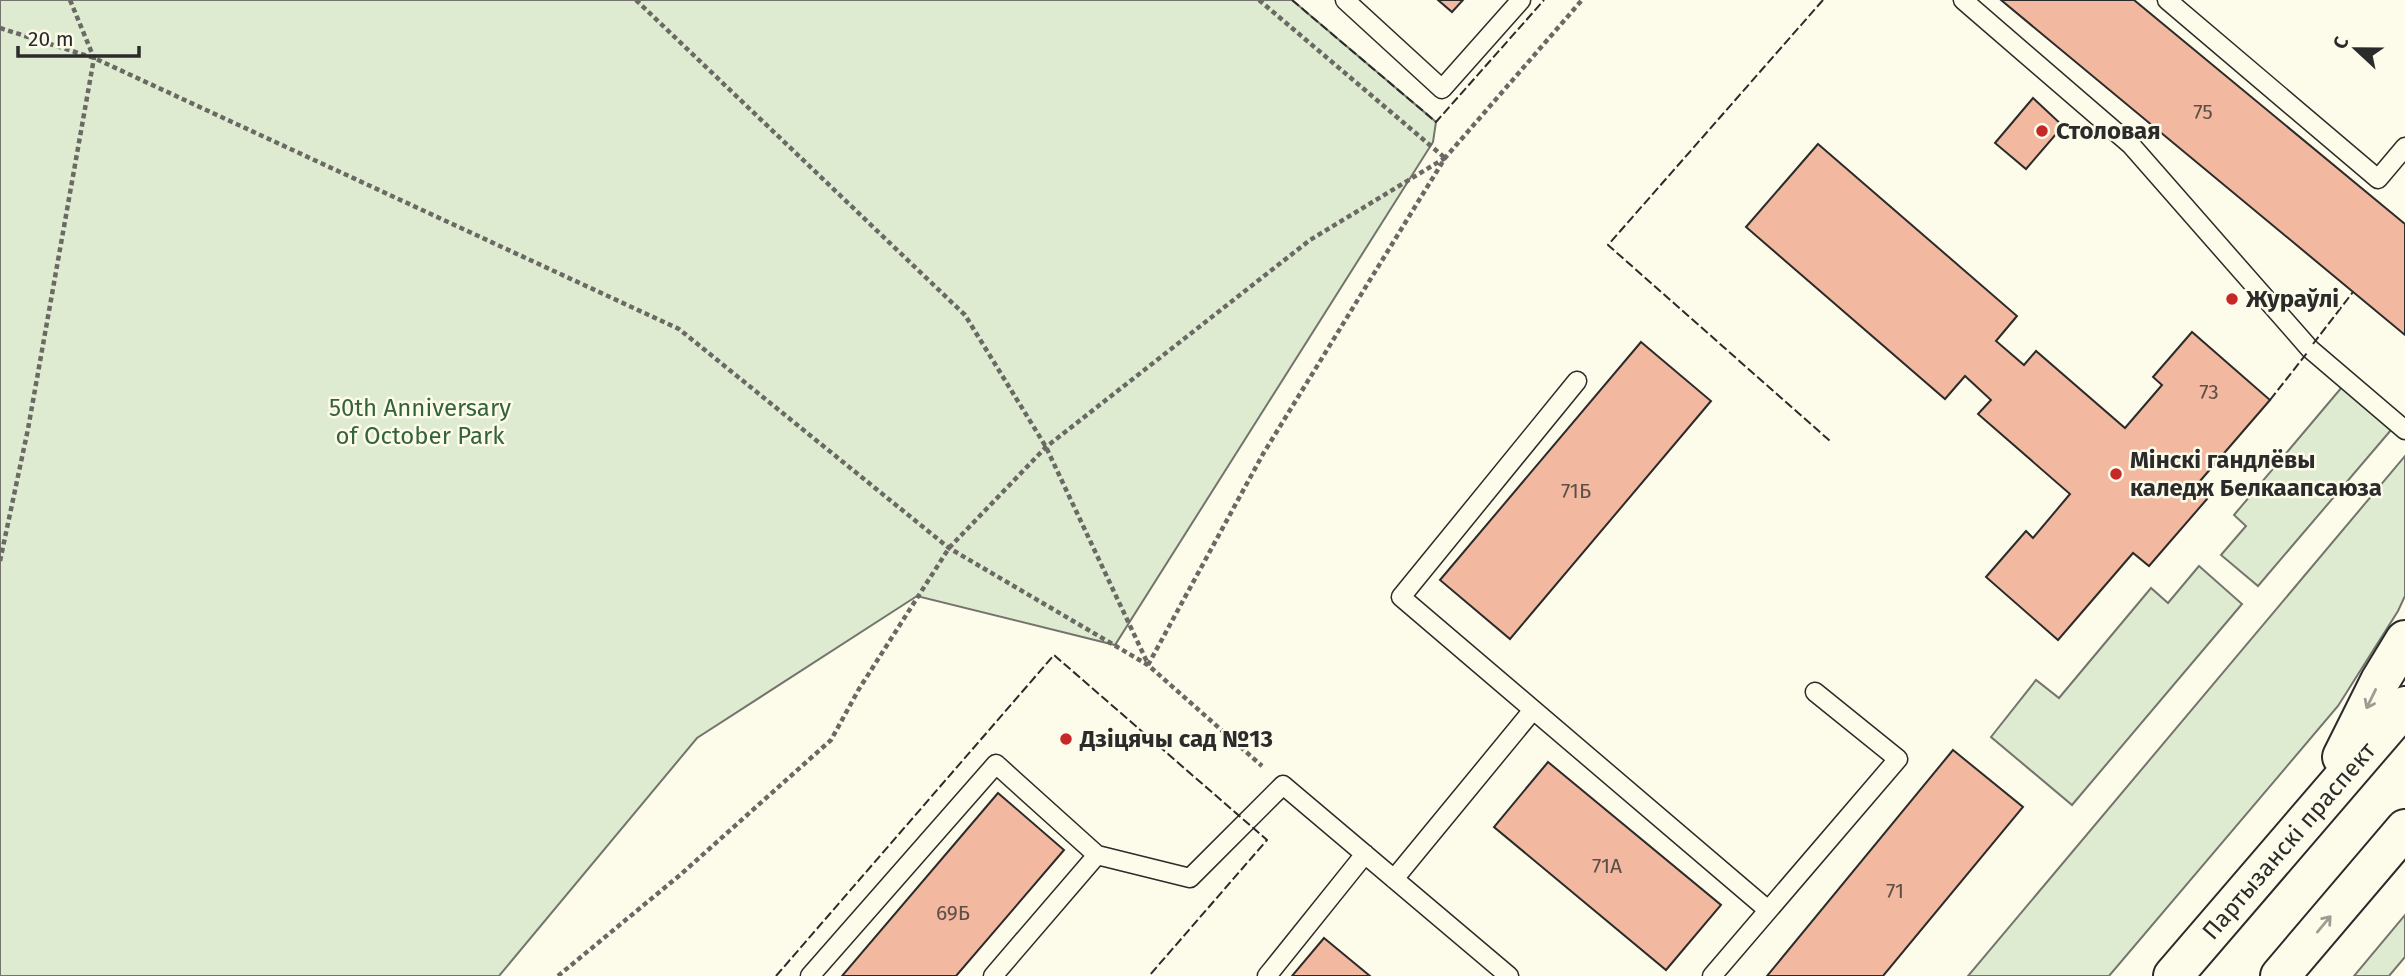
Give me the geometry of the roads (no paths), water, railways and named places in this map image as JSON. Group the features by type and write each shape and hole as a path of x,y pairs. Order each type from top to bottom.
{"main road":[{"path":"2318,806 2380,681 2405,640"},
{"name":"Партызанскі праспект","path":"2173,976 2405,706"},
{"path":"2280,976 2405,829"}],"lane":[{"path":"1345,0 1442,89 1521,0"},
{"path":"1963,0 2131,145 2310,348 2405,430"},
{"path":"2168,0 2378,179 2405,147"},
{"path":"1577,381 1401,597 1768,911"},
{"path":"1712,976 1898,760 1815,692"},
{"path":"1394,879 1533,710"},
{"path":"810,976 996,764 1097,855 1190,878 1283,785 1509,976"},
{"path":"1267,976 1365,854"},
{"path":"993,976 1097,855"}],"place":[{"name":"Столовая","path":"2042,131"},
{"name":"Жураўлі","path":"2232,299"},
{"name":"Мінскі гандлёвы каледж Белкаапсаюза","path":"2116,474"},
{"name":"Дзіцячы сад №13","path":"1066,739"}],"park label":[{"name":"50th Anniversary of October Park","path":"420,422"}]}
